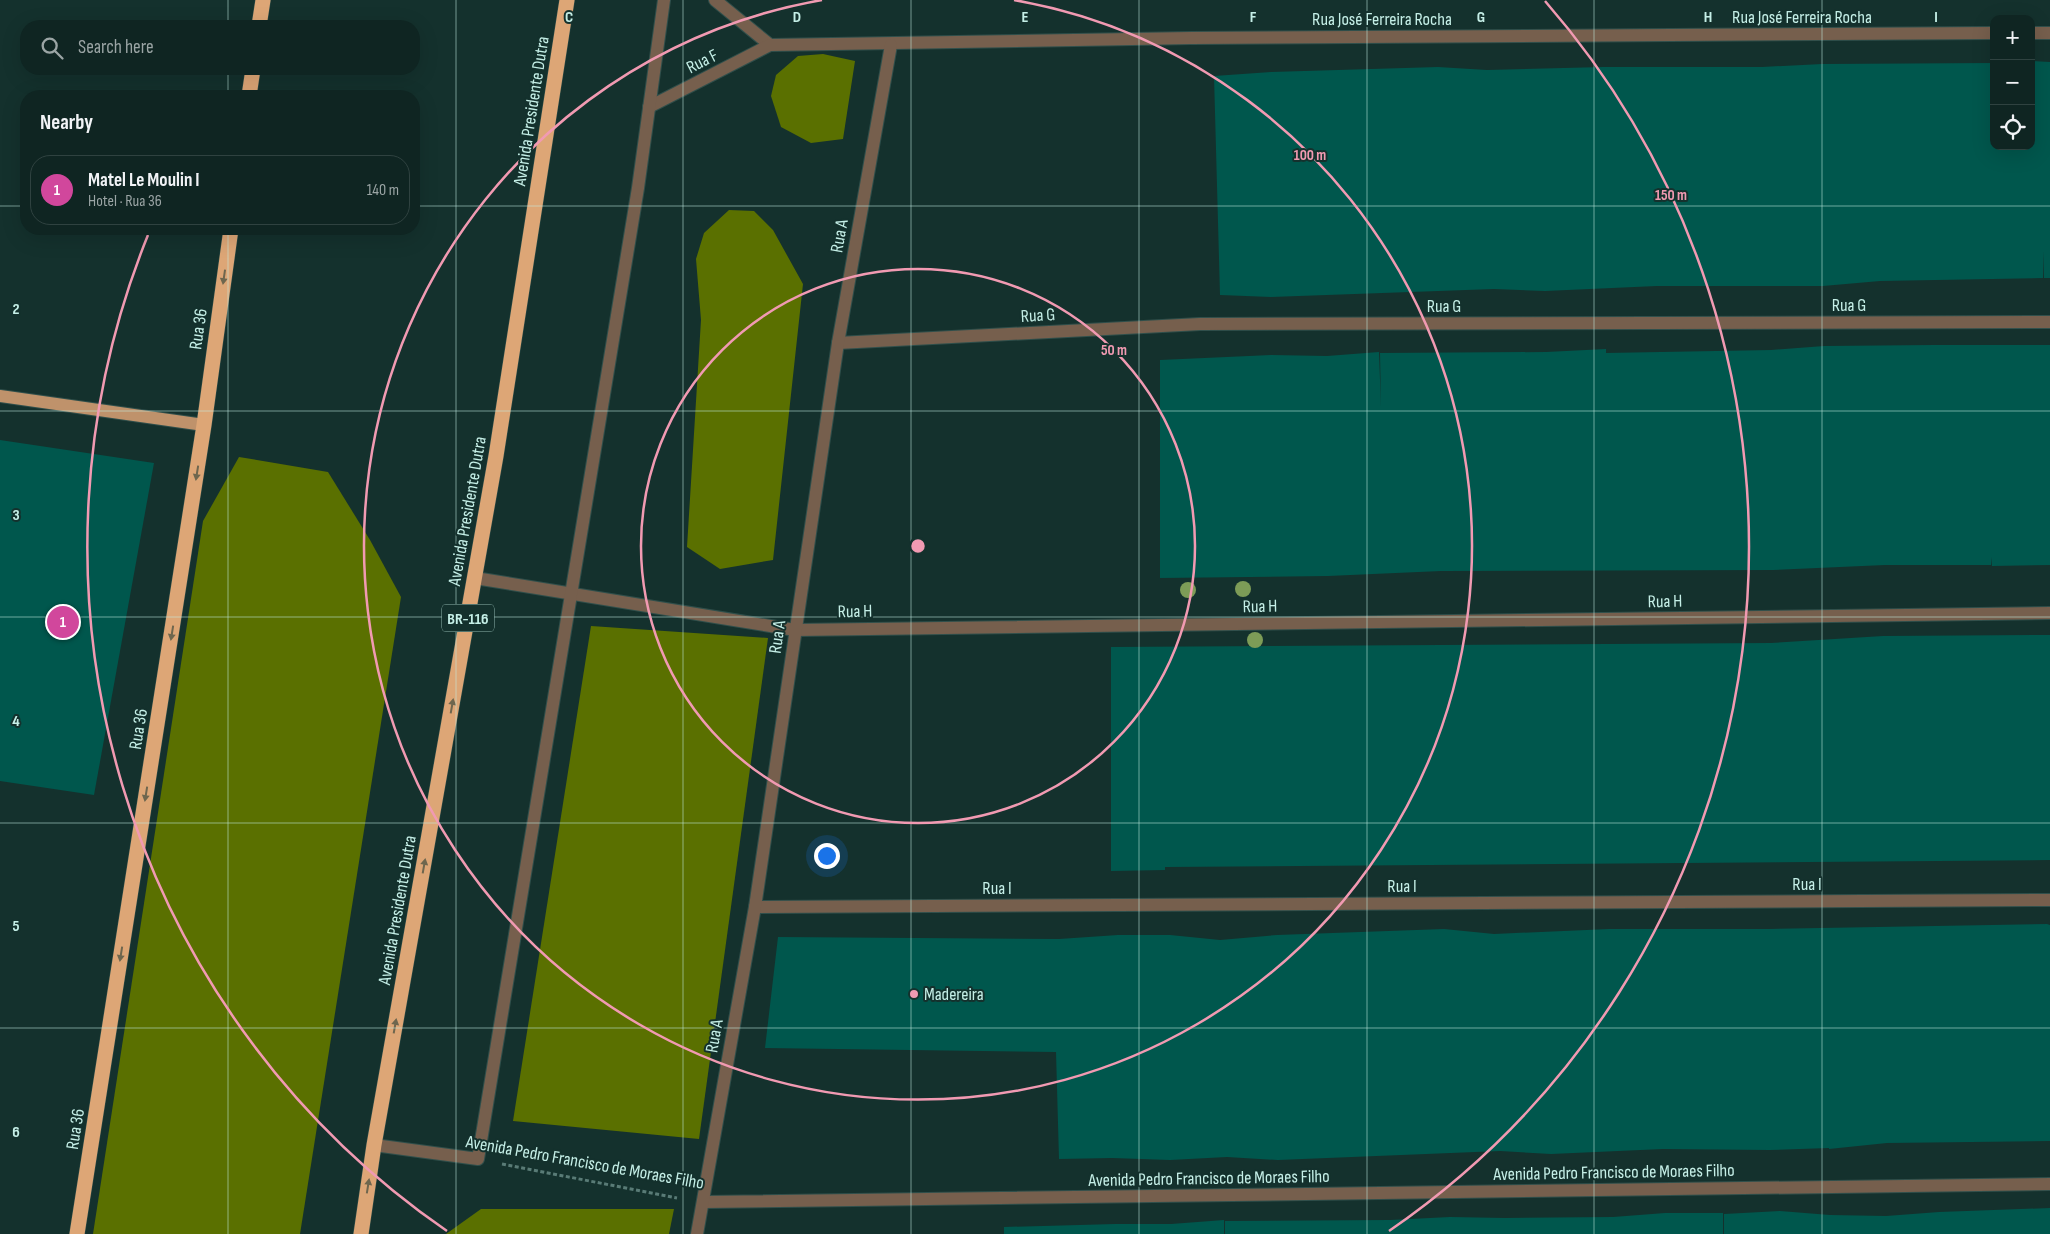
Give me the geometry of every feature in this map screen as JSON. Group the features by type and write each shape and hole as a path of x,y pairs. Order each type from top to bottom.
{"highway":[{"path":"260,20 262,0"},
{"name":"Avenida Presidente Dutra","path":"360,1234 374,1145 496,456 567,0"},
{"path":"250,90 252,75"},
{"name":"Rua 36","path":"77,1234 204,425 230,235"}],"main road":[{"path":"0,396 204,425"}],"street":[{"path":"478,1159 637,197 664,0"},
{"path":"715,0 770,46"},
{"name":"Rua José Ferreira Rocha","path":"891,45 1201,38 1990,33"},
{"path":"2035,33 2050,33"},
{"name":"Rua F","path":"649,107 770,46 891,45"},
{"name":"Rua A","path":"698,1234 702,1202 755,907 838,343 891,45"},
{"name":"Rua G","path":"838,343 1200,324 2050,322"},
{"name":"Rua H","path":"475,578 795,630 2050,613"},
{"name":"Rua I","path":"755,907 2050,900"},
{"name":"Avenida Pedro Francisco de Moraes Filho","path":"374,1145 478,1159"},
{"name":"Avenida Pedro Francisco de Moraes Filho","path":"702,1202 2050,1184"}],"path":[{"name":"Avenida Pedro Francisco de Moraes Filho","path":"478,1159 702,1202"}],"green space":[{"path":"823,54 855,61 843,139 811,143 781,127 771,96 776,75 798,56"},
{"path":"729,210 754,211 773,230 803,284 773,560 720,569 687,547 701,320 696,259 704,233"},
{"path":"239,457 328,472 370,540 401,597 300,1234 93,1234 203,521"},
{"path":"591,626 768,638 699,1139 513,1121"},
{"path":"481,1209 674,1209 669,1234 446,1234"}],"building":[{"path":"2035,61 2050,62 2050,278 2044,278 2043,251 2043,278 1880,281 1823,286 1657,286 1545,291 1494,289 1271,297 1220,295 1214,76 1271,72 1438,67 1487,70 1603,67 1762,67 1822,64 1990,63 1990,150 2035,150"},
{"path":"2050,345 2050,565 1992,566 1991,557 1991,565 1885,565 1773,570 1441,571 1328,576 1160,578 1160,360 1271,355 1327,356 1379,352 1381,407 1380,353 1546,352 1606,349 1606,353 1771,350 1824,346"},
{"path":"0,440 154,463 94,795 0,781"},
{"path":"2050,635 2050,860 1165,867 1165,870 1111,871 1111,647 1771,643 1883,636"},
{"path":"2050,925 2050,1141 1887,1143 1829,1149 1663,1149 1551,1154 1500,1151 1278,1160 1227,1157 1170,1160 1059,1159 1056,1052 765,1048 778,937 1059,939 1118,935 1170,935 1220,940 1277,935 1444,929 1494,934 1609,929 1769,929"},
{"path":"2050,1208 2050,1234 1724,1234 1724,1214 1780,1211 1830,1215 1886,1216"},
{"path":"1665,1213 1723,1213 1723,1234 1225,1234 1225,1221 1390,1220 1450,1217 1613,1217"},
{"path":"1224,1220 1224,1234 1004,1234 1004,1227 1171,1224"}],"place":[{"name":"Matel Le Moulin I","path":"63,622"},
{"name":"Madereira","path":"914,994"}]}
